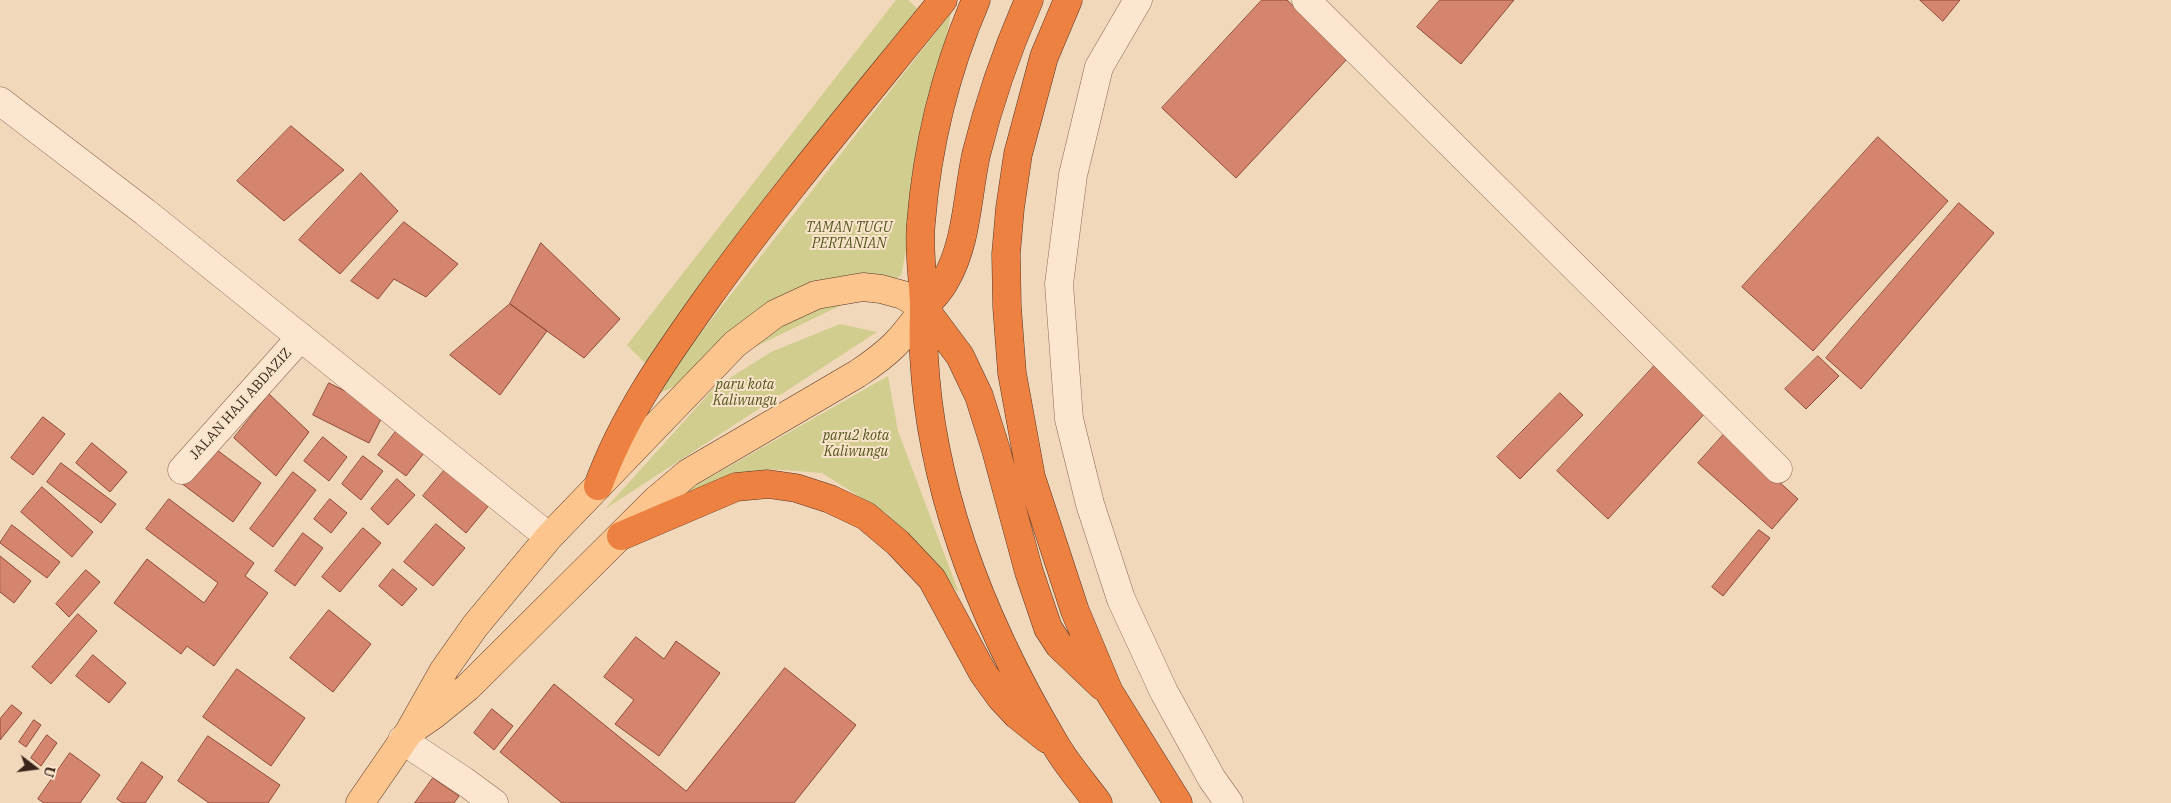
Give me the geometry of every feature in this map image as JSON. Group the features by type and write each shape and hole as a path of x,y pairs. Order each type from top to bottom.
{"highway":[{"path":"598,486 610,454 634,406 672,348 741,252 943,0"},
{"path":"976,0 948,80 930,156 920,225 924,355 928,400 949,511 964,559 982,602 1056,746 1098,803"},
{"path":"924,308 945,281 956,254 967,213 976,156 997,79 1029,0"},
{"path":"1068,0 1044,56 1018,154 1010,208 1006,254 1007,306 1012,373 1031,478 1075,611 1109,692 1178,803"},
{"path":"924,308 960,356 979,396 996,450 1029,572 1048,628 1060,645 1109,692"},
{"path":"621,536 736,486 768,484 796,488 830,499 866,516 898,543 932,579 983,673 1001,698 1017,715 1056,746"}],"main road":[{"path":"360,803 406,736 444,670 475,626 549,537 734,344 776,314 816,294 863,287 881,289 903,295 924,308 905,336 880,359 688,473 656,500 468,687 406,736"}],"street":[{"path":"1138,0 1099,68 1074,175 1059,284 1069,419 1090,504 1121,599 1164,692 1212,779 1229,803"},
{"path":"1306,0 1778,468"},
{"path":"0,101 145,212 549,537"},
{"name":"JALAN HAJI ABDAZIZ","path":"182,470 301,337"},
{"path":"406,736 494,803"}],"green space":[{"path":"896,0 908,0 921,12 647,365 627,345"},
{"name":"TAMAN TUGU PERTANIAN","path":"951,13 901,276 650,398"},
{"name":"paru kota Kaliwungu","path":"840,324 877,332 605,509 714,388 771,352"},
{"name":"paru2 kota Kaliwungu","path":"888,376 898,431 959,593 887,514 822,473 769,469 686,491"}],"building":[{"path":"1262,0 1287,0 1348,58 1236,178 1162,108"},
{"path":"1440,0 1514,0 1461,64 1417,27"},
{"path":"1920,0 1960,0 1943,21"},
{"path":"291,126 344,170 284,221 237,181"},
{"path":"1878,137 1948,201 1813,351 1742,287"},
{"path":"361,173 398,211 340,274 299,240"},
{"path":"1959,203 1994,233 1861,389 1826,358"},
{"path":"404,222 458,264 426,297 394,279 378,299 351,281"},
{"path":"541,243 620,319 584,358 510,304"},
{"path":"510,304 547,331 500,395 450,355"},
{"path":"1818,356 1839,376 1806,409 1785,389"},
{"path":"1656,364 1707,411 1608,519 1557,471"},
{"path":"329,383 385,411 369,443 313,415"},
{"path":"1560,393 1583,415 1520,479 1497,457"},
{"path":"269,394 309,432 276,476 234,438"},
{"path":"43,417 65,434 33,475 11,458"},
{"path":"403,422 431,444 406,476 378,455"},
{"path":"1725,433 1798,499 1772,529 1698,463"},
{"path":"323,437 347,457 329,481 304,461"},
{"path":"92,443 127,472 110,492 76,463"},
{"path":"209,444 261,483 233,522 181,483"},
{"path":"363,456 383,471 361,500 342,484"},
{"path":"452,461 496,497 466,533 423,496"},
{"path":"61,463 116,504 101,523 47,482"},
{"path":"293,472 316,490 273,547 250,529"},
{"path":"397,479 415,495 388,525 371,509"},
{"path":"42,487 93,532 72,557 21,512"},
{"path":"169,499 254,563 245,576 268,593 214,666 187,646 181,654 114,603 147,559 204,603 218,583 146,529"},
{"path":"330,499 347,513 331,533 314,519"},
{"path":"436,524 465,548 433,586 404,562"},
{"path":"12,525 60,562 47,578 0,543"},
{"path":"363,528 381,543 340,592 322,577"},
{"path":"1759,530 1770,538 1723,596 1712,587"},
{"path":"303,533 323,548 295,586 275,571"},
{"path":"0,556 31,581 14,603 0,592"},
{"path":"393,569 417,589 402,606 379,586"},
{"path":"86,570 100,582 69,617 56,604"},
{"path":"329,610 371,644 333,692 290,658"},
{"path":"78,614 97,631 51,684 32,667"},
{"path":"636,637 664,659 676,641 720,673 659,756 615,724 634,700 604,677"},
{"path":"93,655 126,683 109,703 76,676"},
{"path":"785,668 856,725 794,803 562,803 500,752 554,684 686,791"},
{"path":"237,669 305,718 271,766 203,717"},
{"path":"12,705 22,713 0,740 0,719"},
{"path":"492,709 513,726 494,750 474,733"},
{"path":"34,720 41,725 26,747 19,742"},
{"path":"47,735 57,743 41,766 31,758"},
{"path":"208,736 280,785 268,803 209,803 178,781"},
{"path":"70,753 100,775 80,803 44,803 38,799"},
{"path":"142,762 163,777 145,803 123,803 117,799"},
{"path":"433,778 459,796 454,803 415,803"}]}
